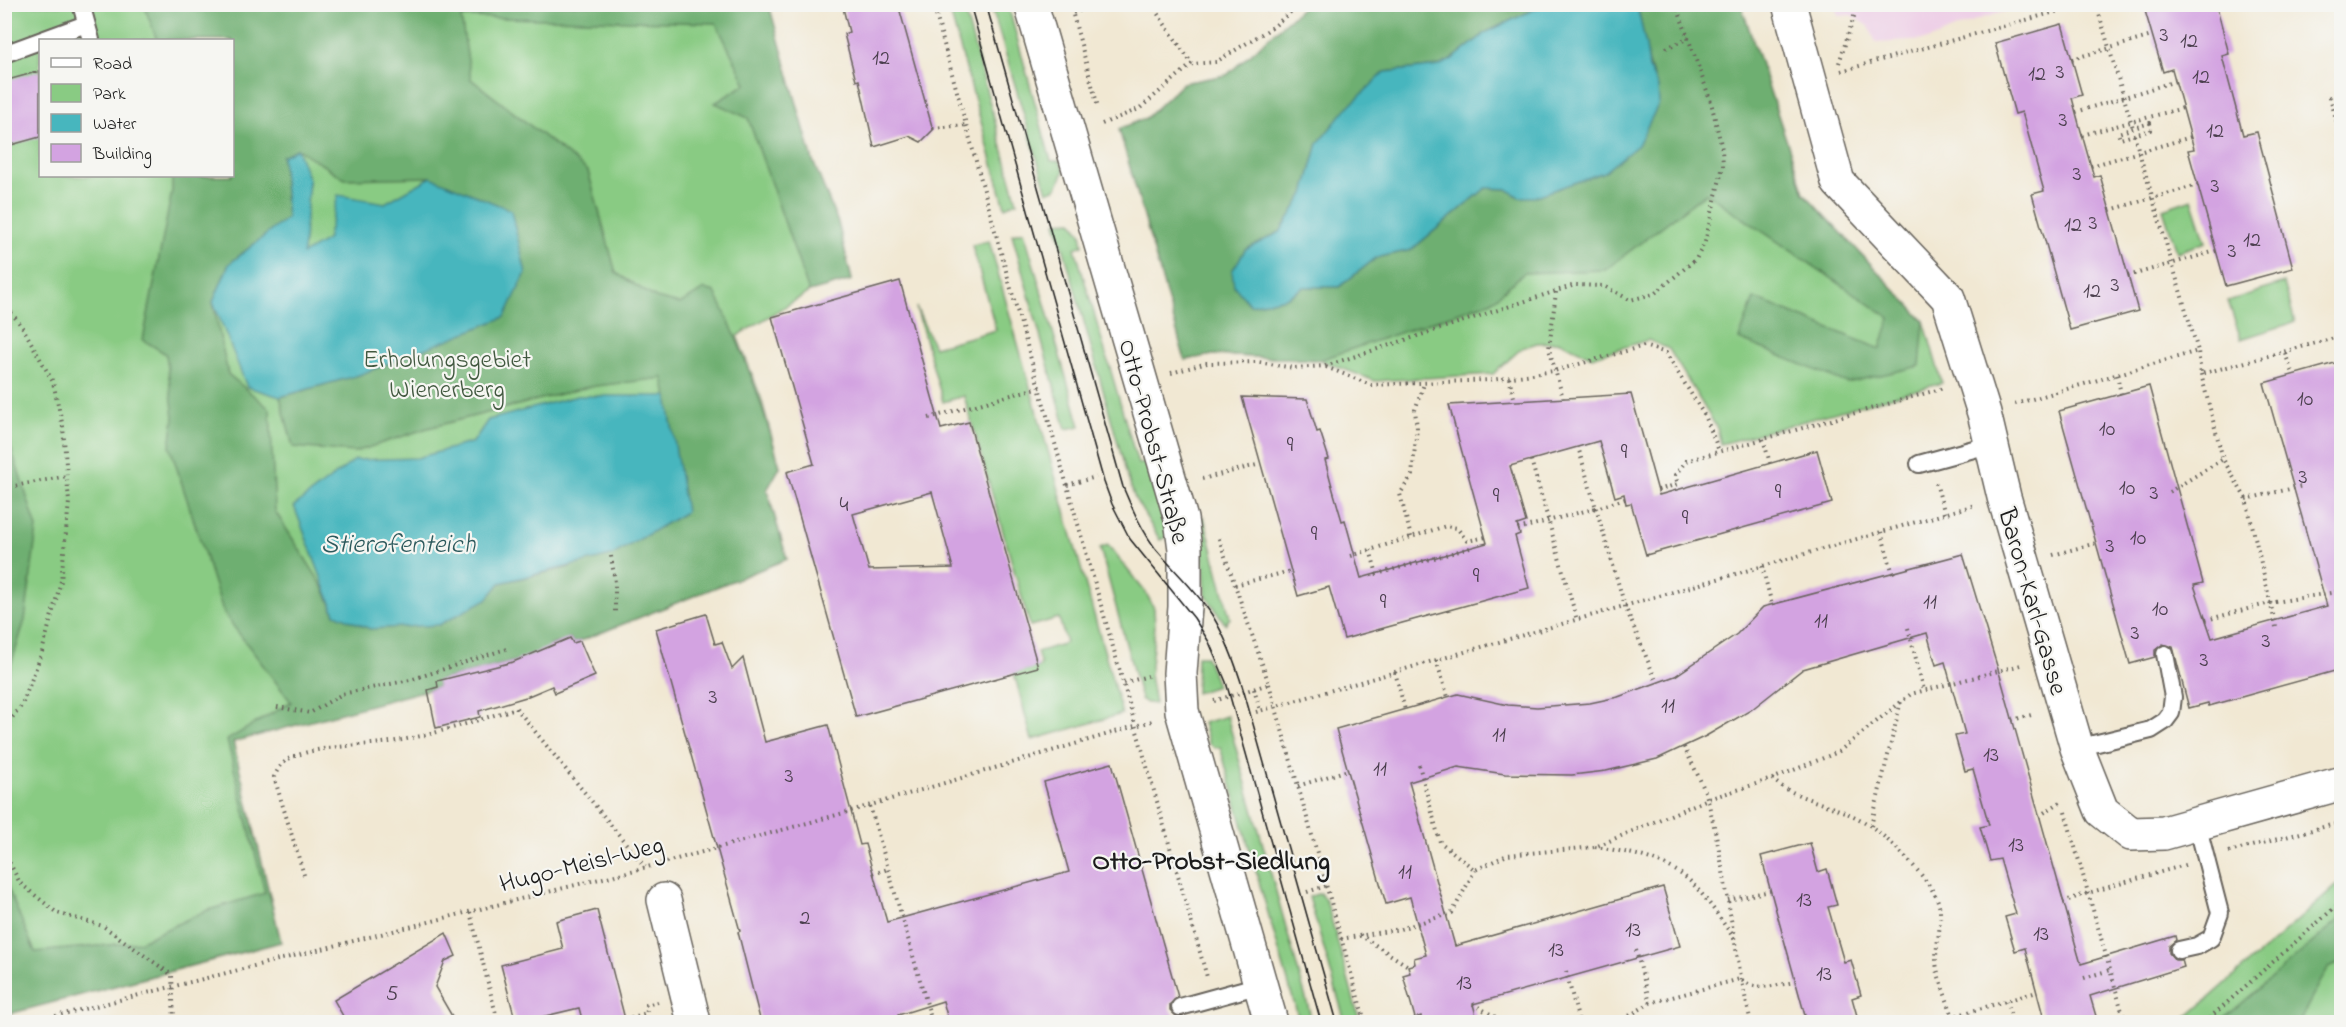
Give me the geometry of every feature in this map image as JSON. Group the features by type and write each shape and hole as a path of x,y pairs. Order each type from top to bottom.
{"street":[{"name":"Otto-Probst-Straße","path":"1031,4 1181,519 1185,549 1185,607 1179,692 1182,711 1271,1023"},
{"name":"Baron-Karl-Gasse","path":"1789,4 1838,182 1948,298 1984,413 2004,497 2077,748 2102,811 2130,834 2164,833 2342,783"},
{"path":"664,900 694,1023"}],"lane":[{"path":"81,4 91,39"},
{"path":"45,39 86,24"},
{"path":"4,54 39,41"},
{"path":"1925,463 1992,444"},
{"path":"2077,748 2151,730 2165,721 2171,712 2173,697 2165,654"},
{"path":"2179,950 2197,946 2211,938 2220,913 2197,824"},
{"path":"1180,1007 1260,985"}],"path":[{"path":"933,4 1067,485 1214,998"},
{"path":"1072,13 1097,4"},
{"path":"1151,4 1192,64"},
{"path":"1102,124 1138,109 1192,64 1216,62 1273,27 1300,4"},
{"path":"1171,373 1207,363 1258,362 1294,368 1325,366 1575,285 1604,286 1630,300 1654,294 1696,259 1705,242 1723,166 1722,149 1711,102 1676,4"},
{"path":"1858,4 1837,72 2084,4"},
{"path":"2096,4 2133,128"},
{"path":"2072,59 2152,36"},
{"path":"1666,48 1689,38"},
{"path":"2076,112 2176,81"},
{"path":"2342,94 2330,97 2342,141"},
{"path":"2082,135 2183,108"},
{"path":"2150,123 2151,130 2120,139 2118,133 2133,128 2150,123"},
{"path":"933,128 966,125"},
{"path":"2134,135 2198,351 2201,374 2223,459 2246,499 2276,627"},
{"path":"2091,166 2191,137"},
{"path":"2110,210 2198,185"},
{"path":"2128,276 2216,251"},
{"path":"1556,292 1549,349 1563,398"},
{"path":"4,303 24,328 53,382 63,427 69,502 61,581 42,652 22,705 4,729"},
{"path":"2201,374 2342,336"},
{"path":"1325,366 1371,385 1424,384 1509,378 1554,371 1644,346 1666,353 1706,417 1719,451"},
{"path":"1984,413 2198,351"},
{"path":"2285,353 2293,375"},
{"path":"2117,375 2121,394"},
{"path":"1509,378 1515,401"},
{"path":"1679,489 1676,475 1686,461 1973,380"},
{"path":"1411,537 1400,494 1412,475 1417,428 1415,410 1424,384"},
{"path":"929,418 1040,387"},
{"path":"1763,439 1770,463"},
{"path":"1578,447 1625,606 1657,684"},
{"path":"2169,492 2223,459"},
{"path":"1531,460 1577,620"},
{"path":"1925,463 1945,514"},
{"path":"1201,479 1257,465"},
{"path":"4,488 67,476"},
{"path":"1067,485 1096,477"},
{"path":"1658,490 1678,484"},
{"path":"2246,499 2303,486"},
{"path":"1254,688 1258,711 2004,497"},
{"path":"1518,529 1625,499"},
{"path":"1351,556 1446,526 1457,528 1467,541 1486,537"},
{"path":"1881,532 1893,573"},
{"path":"2024,563 2096,543"},
{"path":"1370,550 1377,574 1470,548"},
{"path":"611,556 615,582 615,615"},
{"path":"1762,566 1772,604"},
{"path":"1235,585 1291,571"},
{"path":"2206,620 2270,603 2337,592"},
{"path":"1908,628 1924,690"},
{"path":"277,707 310,713 342,694 410,680 506,648"},
{"path":"1436,660 1448,697"},
{"path":"1595,847 1708,799 1772,779 1838,752 1911,694 2023,664 2026,674"},
{"path":"1395,672 1405,710"},
{"path":"1124,683 1157,673"},
{"path":"1269,684 1365,1023"},
{"path":"1871,826 1901,701"},
{"path":"2034,704 2040,724"},
{"path":"304,875 274,777 278,768 290,758 322,748 394,741 440,732 516,708 645,867"},
{"path":"2012,720 2037,713"},
{"name":"Hugo-Meisl-Weg","path":"32,1023 645,867 870,806 1136,726"},
{"path":"1684,747 1708,799 1736,942 1740,979 1751,1023"},
{"path":"1419,765 1440,842 1475,870"},
{"path":"1298,786 1348,770"},
{"path":"1772,779 1782,788 1847,812 1871,826 1909,861 1933,890 1939,903 1940,924 1936,961 1953,1017"},
{"path":"2039,816 2062,801 2125,1023"},
{"path":"870,806 932,1023"},
{"path":"1341,939 1400,929 1452,913 1475,870 1506,855 1595,847 1649,858 1675,871 1693,884 1736,942"},
{"path":"4,852 20,883 57,913 103,926 172,975 174,1023"},
{"path":"873,874 888,869"},
{"path":"1307,892 1326,886"},
{"path":"1728,900 1770,891"},
{"path":"2063,902 2088,893"},
{"path":"2205,1023 2342,901"},
{"path":"470,912 498,1023"},
{"path":"1359,935 1408,966"},
{"path":"1636,950 1650,1003"},
{"path":"2085,978 2110,970"},
{"path":"1566,971 1579,1023"},
{"path":"1740,979 1747,985 1759,987 1795,982"},
{"path":"1619,1023 1650,1003 1740,979"},
{"path":"1934,1023 2037,992"},
{"path":"2006,1001 2013,1023"},
{"path":"1473,1004 1504,1023"}],"shaded area":[{"path":"1835,4 2027,5 1976,20 1928,40 1876,43 1869,27 1851,15 1838,16"}],"green space":[{"name":"Erholungsgebiet Wienerberg","path":"5,5 769,5 813,161 838,223 852,280 809,292 737,336 761,398 780,467 767,490 787,559 580,641 573,643 570,638 549,646 551,652 437,681 438,687 233,742 281,942 5,1015"},
{"path":"144,5 769,5 813,161 838,223 852,280 809,292 748,118 715,103 746,84 716,23 461,17 471,79 588,171 616,273 656,298 680,304 704,289 715,292 752,378 780,467 767,490 787,559 580,641 573,643 570,638 549,646 551,652 437,681 438,687 233,742 281,942 5,1015 4,879 35,952 139,942 205,911 265,893 227,740 291,702 224,614 170,447 174,417 166,354 143,340 172,191 172,177 234,177 234,39 157,39","holes":["297,149 345,179 431,177 359,375 280,397 293,447 355,452 428,428 588,387 663,378 667,396 571,567 500,583 487,599 335,614 324,588 275,511 270,409 228,374 213,302 229,264 287,218 282,156"]},
{"path":"948,5 963,5 1017,202 1005,207"},
{"path":"991,5 1008,5 1051,161 1060,161 1064,171 1057,188 1047,192"},
{"path":"1305,5 1741,5 1804,193 1924,321 1942,383 1721,444 1717,428 1669,349 1648,340 1592,357 1560,342 1537,343 1522,348 1493,374 1375,381 1320,360 1213,355 1185,360 1119,129 1146,118 1183,83 1227,75"},
{"path":"1305,5 1543,5 1487,32 1451,60 1439,66 1385,72 1318,143 1304,194 1280,232 1245,250 1250,305 1286,298 1304,287 1339,287 1376,258 1411,250 1486,188 1507,189 1519,197 1658,87 1647,57 1637,5 1741,5 1804,193 1924,321 1920,366 1847,383 1739,339 1754,298 1880,349 1890,318 1706,193 1605,270 1524,273 1492,301 1320,360 1213,355 1185,360 1119,129 1146,118 1183,83 1227,75"},
{"path":"2192,199 2206,242 2177,252 2163,209"},
{"path":"1072,221 1081,233 1083,245 1075,248 1138,464 1146,463 1168,536 1160,540 1135,499 1126,472 1056,222"},
{"path":"1024,231 1080,426 1066,429 1012,234"},
{"path":"989,241 1122,714 1032,740 1014,673 1041,666 1037,652 1066,643 1059,618 1030,626 964,396 943,402 916,307 934,347 996,330 972,245"},
{"path":"2284,283 2295,322 2241,339 2228,301"},
{"path":"5,429 37,528 25,620 5,684"},
{"path":"1204,517 1230,618 1225,624 1206,595 1203,555 1195,522"},
{"path":"1108,545 1146,593 1154,608 1155,626 1150,675 1155,704 1141,699 1100,548"},
{"path":"1197,656 1206,656 1217,686 1196,693"},
{"path":"1227,716 1310,1013 1307,1022 1296,1022 1299,1020 1220,747 1215,748 1209,743 1203,723"},
{"path":"2341,882 2341,1022 2182,1022"},
{"path":"1320,893 1326,900 1360,1022 1345,1022 1309,897"},
{"path":"2341,918 2341,963 2328,968 2299,1022 2220,1022"}],"water":[{"path":"1543,5 1637,5 1649,68 1658,87 1659,103 1638,145 1604,172 1534,197 1519,197 1507,189 1486,188 1411,250 1376,258 1339,287 1304,287 1286,298 1250,305 1234,286 1232,271 1245,250 1280,232 1304,194 1318,143 1345,110 1385,72 1439,66 1451,60 1487,32"},
{"path":"297,149 309,180 303,254 327,240 338,195 385,203 431,177 511,210 526,273 505,317 359,375 280,397 247,387 213,302 229,264 287,218 282,156"},
{"name":"Stierofenteich","path":"577,396 667,396 686,512 611,556 500,583 487,599 439,625 370,629 335,614 294,506 355,460 417,458 473,442 488,420"}],"building":[{"path":"842,4 898,4 933,130 921,142 909,136 874,147 859,80 856,81 844,34 849,32"},
{"path":"2143,4 2216,4 2229,54 2222,56 2243,135 2257,132 2293,268 2226,286 2188,150 2194,149 2172,69 2163,72"},
{"path":"2062,24 2082,95 2072,98 2094,177 2100,175 2138,311 2070,330 2032,194 2044,191 2022,112 2015,114 1995,43"},
{"path":"39,71 39,137 4,147 4,81"},
{"path":"900,281 941,429 969,422 1038,667 856,717 787,472 814,464 772,317","holes":["932,492 953,568 869,570 853,514"]},
{"path":"2342,361 2342,669 2209,706 2208,703 2189,708 2173,647 2163,644 2155,650 2155,657 2130,664 2059,411 2149,386 2203,583 2194,585 2212,638 2327,606 2264,383"},
{"path":"1631,394 1659,495 1817,450 1832,503 1646,555 1631,503 1626,504 1624,494 1615,497 1599,441 1510,466 1526,522 1517,525 1520,534 1515,536 1529,588 1344,639 1329,587 1298,596 1242,397 1307,399 1317,432 1320,431 1329,459 1325,460 1333,490 1342,521 1345,520 1361,578 1487,543 1449,405"},
{"path":"1963,554 2001,679 2081,964 2175,936 2176,940 2169,946 2169,953 2175,960 2182,960 2184,967 2090,996 2098,1023 2045,1023 2025,948 2015,951 2005,917 2016,914 2000,859 1990,861 1980,827 1989,825 1973,769 1965,771 1955,736 1965,734 1945,662 1936,665 1927,633 1803,669 1751,710 1706,736 1657,759 1606,771 1572,775 1505,774 1458,767 1409,782 1455,946 1663,887 1680,946 1473,1004 1478,1023 1422,1023 1421,1016 1415,1018 1403,975 1410,973 1408,966 1415,964 1414,958 1426,955 1410,897 1386,904 1336,729 1458,694 1508,705 1537,707 1590,703 1618,697 1675,676 1737,634 1763,607"},
{"path":"706,614 715,644 722,642 732,669 743,658 765,742 828,725 860,845 865,844 887,922 1069,872 1044,782 1112,763 1178,997 1170,1004 1170,1010 1177,1017 1183,1017 1185,1023 949,1023 943,1001 898,1015 899,1023 761,1023 738,932 740,931 656,629"},
{"path":"570,638 573,643 580,641 595,676 555,693 552,686 526,697 479,711 480,717 436,728 428,690 438,687 437,681 513,662"},
{"path":"1810,843 1818,872 1827,869 1837,905 1828,907 1844,962 1851,960 1861,995 1852,998 1859,1023 1807,1023 1761,856"},
{"path":"597,910 626,1023 583,1023 579,1008 516,1023 501,965 563,949 556,921"},
{"path":"446,933 456,956 445,961 435,987 456,1023 347,1023 334,1000"}],"tram line":[{"path":"970,4 1104,482 1112,504 1130,539 1194,618 1209,642 1226,682 1321,1022"},
{"path":"986,4 1123,487 1150,541 1206,606 1231,652 1337,1022"}],"district":[{"name":"Otto-Probst-Siedlung","path":"1211,860"}]}
